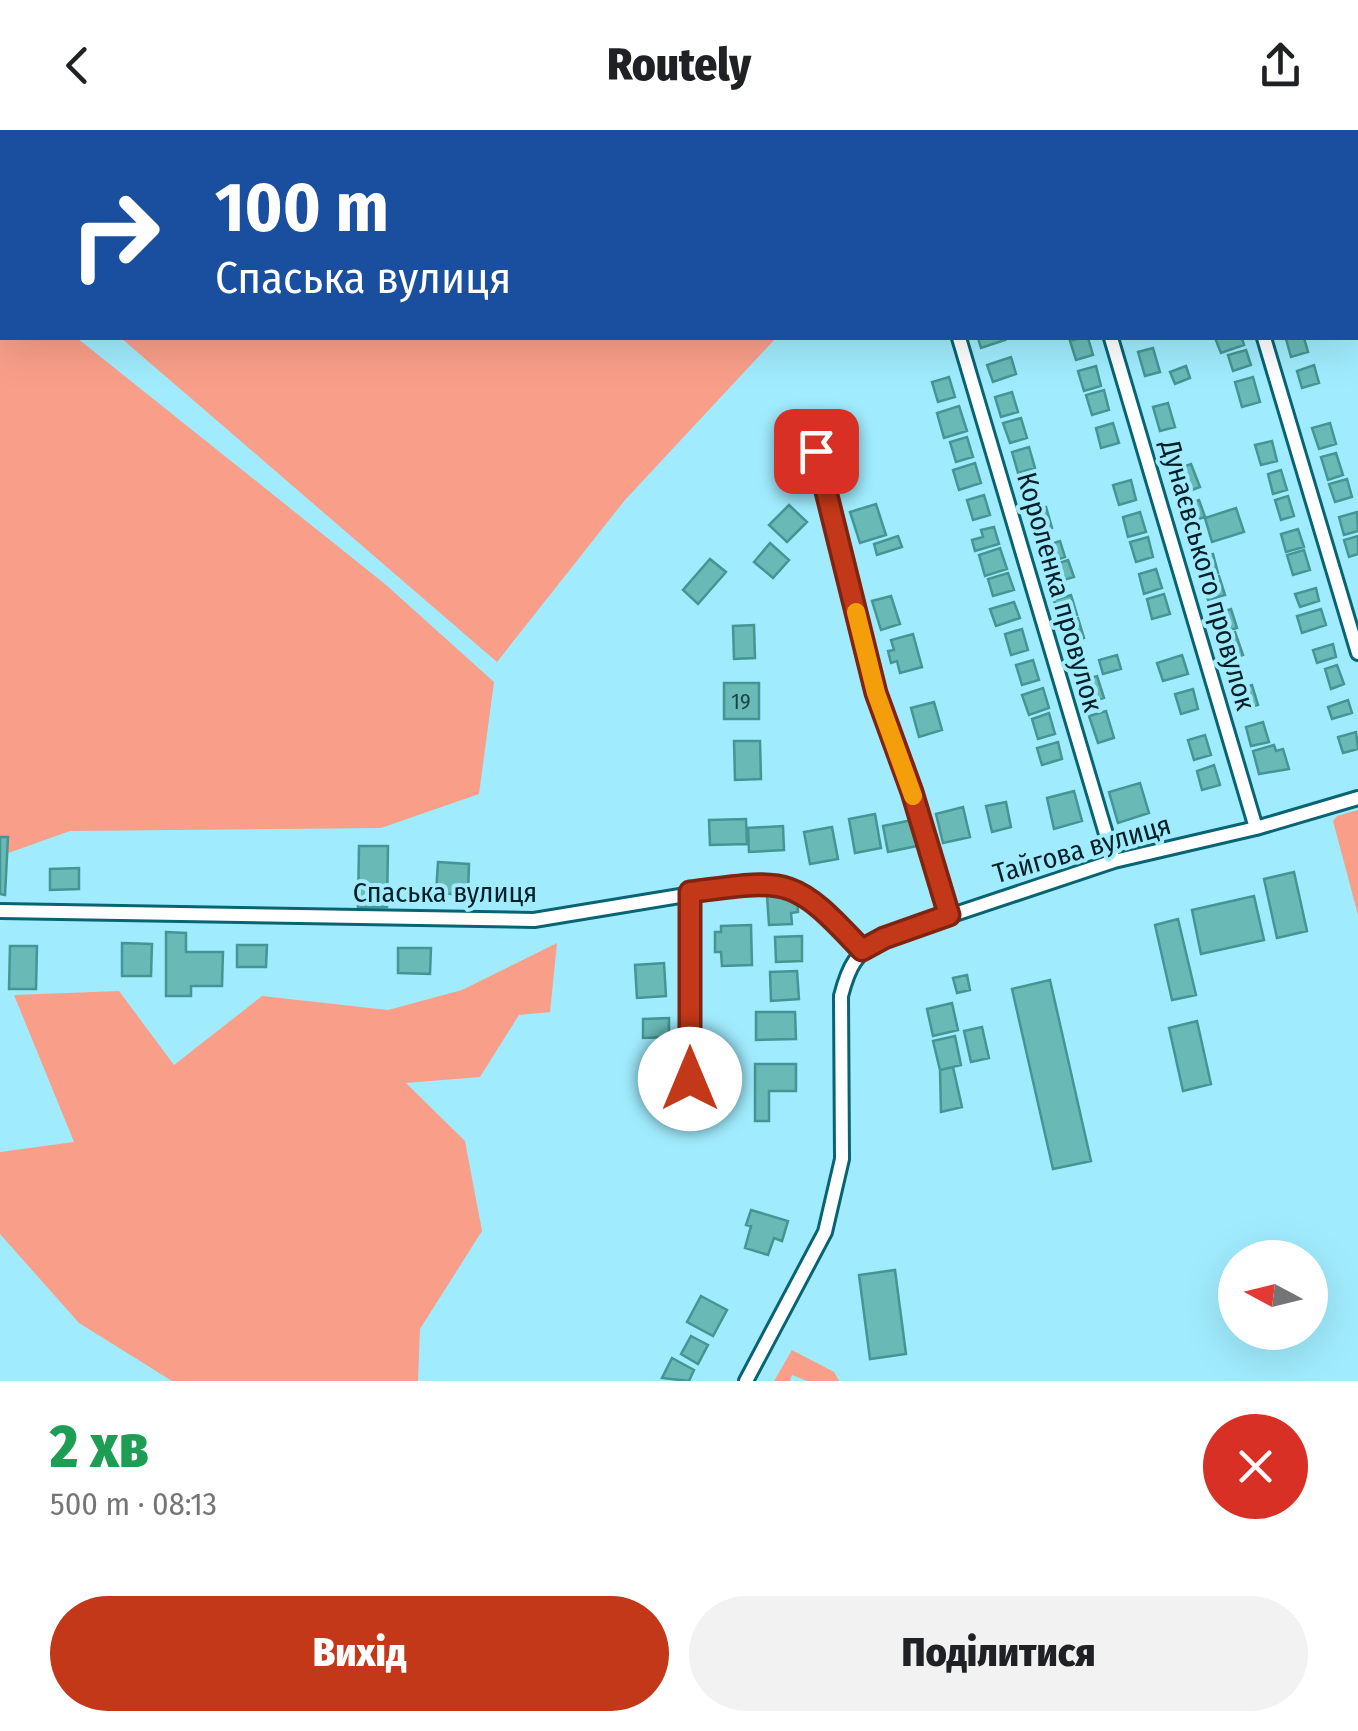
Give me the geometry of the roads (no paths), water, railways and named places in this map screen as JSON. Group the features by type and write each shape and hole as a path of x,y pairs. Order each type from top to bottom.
{"street":[{"name":"Короленка провулок","path":"960,340 1114,861"},
{"name":"Дунаєвського провулок","path":"1112,340 1256,828"},
{"path":"1265,340 1358,653"},
{"path":"816,451 876,693 912,792 949,915"},
{"name":"Тайгова вулиця","path":"862,950 949,915 1114,861 1256,828 1358,798"},
{"name":"Спаська вулиця","path":"0,912 534,920 765,882 793,889 816,901 862,950"},
{"path":"690,892 690,1079"},
{"path":"746,1381 824,1232 842,1159 841,996 847,972 862,950"}]}
